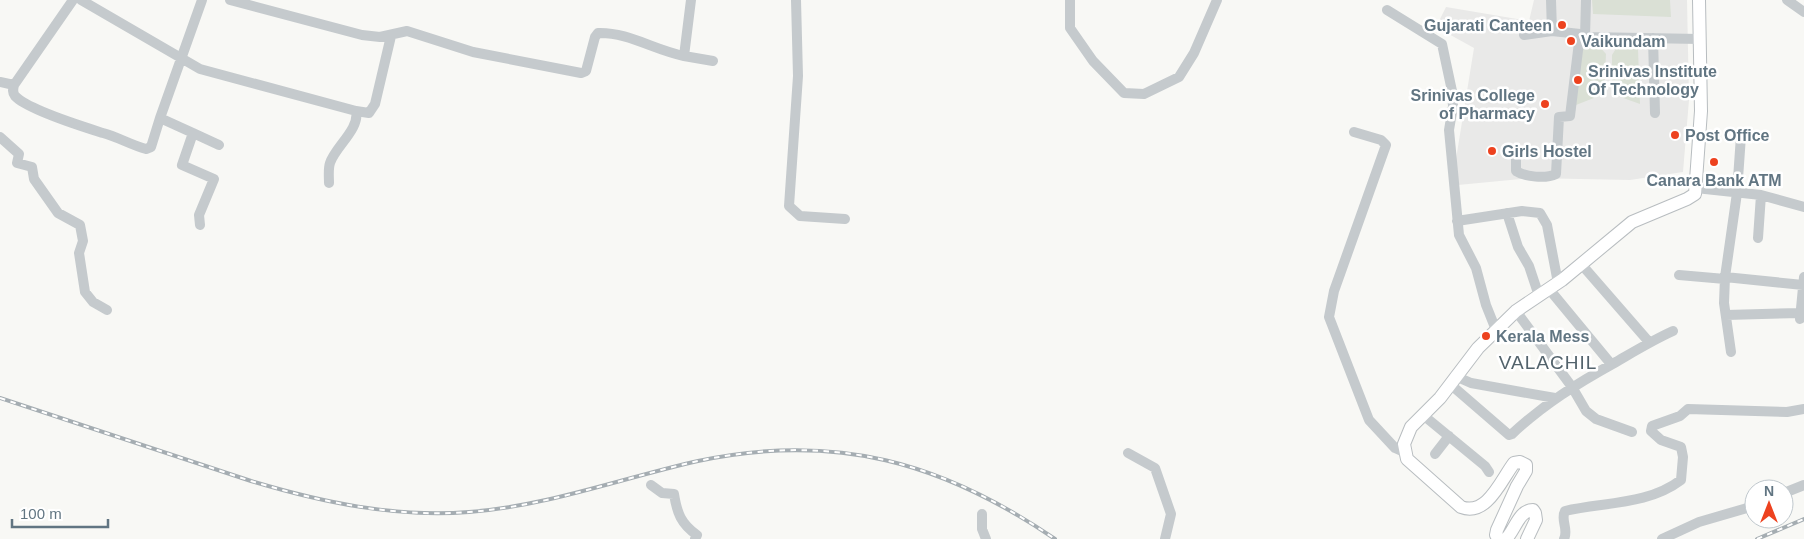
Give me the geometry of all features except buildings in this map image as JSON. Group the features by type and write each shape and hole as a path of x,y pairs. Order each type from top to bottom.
{"main road":[{"path":"1499,539 1496,535 1499,524 1516,486 1526,471 1527,466 1524,462 1514,463 1493,495 1477,508 1471,510 1461,507 1407,459 1404,452 1407,435 1478,348 1516,311 1582,265 1632,222 1687,200 1695,194 1701,111 1699,0"},
{"path":"1506,539 1522,516 1531,510 1536,513 1536,520 1527,539"}],"street":[{"path":"73,0 14,85 13,92 31,106 88,129 146,149 152,146 160,118 202,0"},
{"path":"81,0 200,69 356,111 369,112 375,104 391,36"},
{"path":"230,0 362,35 380,37 391,36 400,31 407,31 473,52 581,73 586,71 594,37 598,33 622,34 664,52 713,61"},
{"path":"684,56 691,0"},
{"path":"796,0 798,76 789,206 800,216 844,219"},
{"path":"1070,0 1070,28 1093,61 1124,93 1144,94 1179,78 1194,53 1217,0"},
{"path":"1551,0 1552,31"},
{"path":"1516,154 1516,171 1522,175 1551,176 1556,174 1559,117 1570,116 1586,0"},
{"path":"1787,0 1804,12"},
{"path":"1387,10 1442,44 1453,106 1449,130 1457,221 1462,244 1476,268 1496,330"},
{"path":"1524,35 1552,31 1582,36 1700,39"},
{"path":"1653,38 1655,112"},
{"path":"0,82 14,85"},
{"path":"329,183 329,165 351,130 357,116 356,111"},
{"path":"160,118 219,145"},
{"path":"1354,132 1381,140 1386,145 1337,282 1329,307 1329,317 1369,420 1395,448 1404,452"},
{"path":"193,133 182,165 214,179 199,215 200,225"},
{"path":"1731,352 1726,315 1725,278 1737,193 1741,136"},
{"path":"0,137 19,154 17,163 32,167 34,179 58,213 80,225 83,241 79,253 84,292 93,302 107,310"},
{"path":"1696,188 1761,196 1804,207"},
{"path":"1758,238 1761,196"},
{"path":"1457,221 1533,211 1543,217 1549,234 1548,289"},
{"path":"1507,213 1518,247 1529,266 1611,364"},
{"path":"1582,265 1649,342"},
{"path":"1679,276 1804,284 1802,316 1726,315"},
{"path":"1516,311 1572,387 1586,411 1596,419 1632,432"},
{"path":"1453,380 1509,435 1555,398 1572,387 1649,342 1673,331"},
{"path":"1453,380 1555,398"},
{"path":"1564,539 1566,531 1563,517 1565,511 1648,497 1670,488 1681,480 1682,457 1680,447 1661,440 1651,431 1652,426 1680,416 1688,409 1787,412 1804,409"},
{"path":"1423,415 1486,466 1489,472"},
{"path":"1435,454 1450,436"},
{"path":"1128,453 1155,468 1167,497 1171,514 1165,539"},
{"path":"651,485 662,493 674,494 676,511 684,526 697,534 695,539"},
{"path":"1662,539 1699,522 1744,509"},
{"path":"982,514 986,539"}],"shaded area":[{"name":"Srinivas Institute Of Technology","path":"1534,0 1687,0 1689,100 1683,172 1630,180 1530,178 1458,185 1456,159 1474,48 1436,27 1446,7 1529,21"},
{"path":"1592,0 1670,0 1671,17 1593,14"},
{"path":"1599,46 1606,54 1604,94 1576,105 1579,49"},
{"path":"1617,47 1638,49 1640,104 1612,94 1612,55"}],"railway":[{"path":"0,398 251,481 304,496 358,507 414,513 469,512 498,509 556,498 698,461 748,453 796,450 841,453 886,460 929,473 971,490 1013,512 1055,539"},
{"path":"1757,539 1804,519"}],"place":[{"name":"Gujarati Canteen","path":"1562,25"},
{"name":"Vaikundam","path":"1571,41"},
{"name":"Srinivas Institute Of Technology","path":"1578,80"},
{"name":"Srinivas College of Pharmacy","path":"1545,104"},
{"name":"Post Office","path":"1675,135"},
{"name":"Girls Hostel","path":"1492,151"},
{"name":"Canara Bank ATM","path":"1714,162"},
{"name":"Kerala Mess","path":"1486,336"}],"district":[{"name":"VALACHIL","path":"1548,362"}]}
